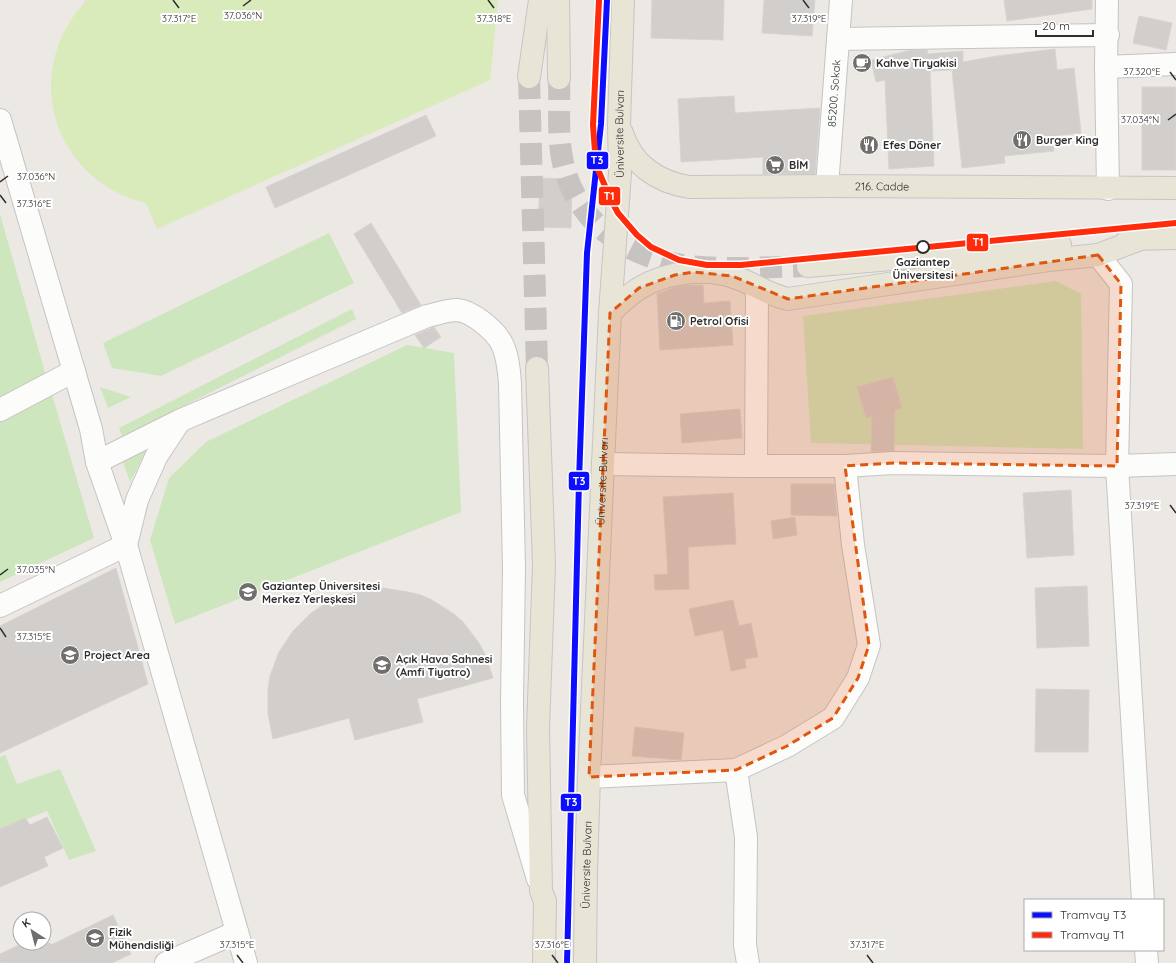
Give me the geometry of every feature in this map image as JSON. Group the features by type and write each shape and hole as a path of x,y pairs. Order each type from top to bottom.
{"main road":[{"path":"529,77 540,0"},
{"path":"558,0 559,78"},
{"name":"Üniversite Bulvarı","path":"585,963 589,777 610,313 620,173 619,124 623,0"},
{"name":"216. Cadde","path":"619,124 627,145 640,163 653,174 668,182 689,187 827,186 1176,188"},
{"path":"610,313 624,299 639,288 656,280 694,272 732,276 777,297 799,298 1098,255 1143,238"},
{"path":"808,266 1143,238 1176,238"},
{"path":"538,368 544,565 538,728 541,891 545,901 544,963"}],"street":[{"name":"85200. Sokak","path":"827,186 841,0"},
{"path":"1107,0 1108,35 1106,67 1108,188"},
{"path":"838,39 1108,35"},
{"path":"1106,67 1176,64"},
{"path":"2,132 91,429 97,462 126,545 246,963"},
{"path":"1098,255 1121,284 1117,466 1143,899"},
{"path":"756,466 758,287"},
{"path":"97,462 179,421 427,316 458,310 473,315 488,328 502,344 508,364 510,384 514,545 512,701 513,795 541,891"},
{"path":"0,410 74,371"},
{"path":"126,545 137,500 156,457 179,421"},
{"path":"603,464 845,466 893,463 1117,466 1176,464"},
{"path":"589,777 736,770 787,746 833,718 858,678 869,645 853,545 845,466"},
{"path":"0,606 126,545"},
{"path":"736,770 746,837 745,945 748,963"},
{"path":"166,963 237,932"},
{"path":"1146,951 1146,963"}],"highlighted area":[{"path":"1098,255 1121,284 1117,466 893,463 845,466 869,645 858,678 833,718 787,746 736,770 589,777 610,313 639,288 675,275 694,272 732,276 788,299"}],"green space":[{"path":"84,0 498,0 490,80 157,229 146,203 114,191 88,172 69,148 56,120 51,91 54,60 65,30 85,2"},
{"path":"0,214 46,376 0,401"},
{"path":"329,233 354,283 161,376 112,368 103,343"},
{"path":"1056,281 1081,294 1083,449 811,443 803,316"},
{"path":"352,309 356,319 122,437 119,428"},
{"path":"407,345 454,353 461,512 175,624 150,540 169,478 206,442"},
{"path":"100,387 131,397 108,408"},
{"path":"51,391 94,538 0,582 0,419"},
{"path":"147,449 130,482 123,462"},
{"path":"5,755 17,784 60,769 96,851 69,860 47,811 0,830 0,757"}],"building":[{"path":"652,0 724,0 723,40 651,38"},
{"path":"764,0 815,0 812,36 762,33"},
{"path":"1004,0 1092,0 1092,9 1007,21"},
{"path":"1139,16 1172,23 1166,50 1133,43"},
{"path":"1055,49 1057,70 1074,68 1081,133 1052,136 1054,151 1004,156 1005,163 962,168 952,70 930,71 934,166 889,169 885,80 876,82 871,60 911,50 927,50 928,54 963,51 963,62"},
{"path":"1142,87 1176,87 1176,170 1142,170"},
{"path":"734,96 735,113 820,108 815,174 763,174 763,157 681,162 678,99"},
{"path":"426,115 436,136 275,208 266,187"},
{"path":"540,178 572,179 571,228 538,227"},
{"path":"371,223 421,305 402,313 354,234"},
{"path":"686,285 703,285 704,303 730,301 733,345 660,350 657,294 675,287"},
{"path":"434,327 441,337 424,348 415,335"},
{"path":"893,377 902,408 895,410 894,451 871,452 872,416 866,418 857,387"},
{"path":"740,409 742,438 682,443 680,414"},
{"path":"791,484 834,484 837,516 791,515"},
{"path":"1071,490 1074,555 1027,558 1023,493"},
{"path":"733,493 736,544 688,547 689,589 655,590 654,575 668,574 663,497"},
{"path":"795,517 797,535 773,539 771,521"},
{"name":"Project Area","path":"116,568 148,684 0,753 0,626"},
{"path":"1087,586 1089,646 1037,648 1035,588"},
{"name":"Açık Hava Sahnesi (Amfi Tiyatro)","path":"383,588 421,595 454,614 463,622 479,643 485,654 493,678 417,699 423,722 355,740 349,718 273,739 268,714 268,689 270,676 279,652 293,631 311,613 333,599 358,591"},
{"path":"733,600 739,626 751,623 758,657 745,659 746,668 731,671 723,630 695,636 689,609"},
{"path":"1036,689 1089,690 1088,752 1035,752"},
{"path":"635,727 684,733 681,760 632,756"},
{"path":"47,817 63,848 44,857 48,866 0,887 0,829 25,818 30,825"},
{"name":"Fizik Mühendisliği","path":"113,915 131,954 112,963 0,963 0,954 12,948 12,951 52,951 52,945"}],"tunnel":[{"path":"529,77 537,368"},
{"path":"559,78 559,132 561,153 570,185 580,204 593,221 609,235 646,256 690,266 734,268 808,266"}],"tram line":[{"name":"T1","path":"599,0 593,125 596,165 618,213 637,235 651,247 679,260 707,265 741,265 1176,223"},
{"name":"T3","path":"567,963 579,481 587,253 601,124 607,0"}],"place":[{"name":"Kahve Tiryakisi","path":"862,63"},
{"name":"Burger King","path":"1022,140"},
{"name":"Efes Döner","path":"869,145"},
{"name":"BİM","path":"775,165"},
{"name":"Gaziantep Üniversitesi","path":"923,247"},
{"name":"Petrol Ofisi","path":"676,321"},
{"name":"Gaziantep Üniversitesi Merkez Yerleşkesi","path":"248,592"},
{"name":"Project Area","path":"70,655"},
{"name":"Açık Hava Sahnesi (Amfi Tiyatro)","path":"382,665"},
{"name":"Fizik Mühendisliği","path":"95,938"}]}
